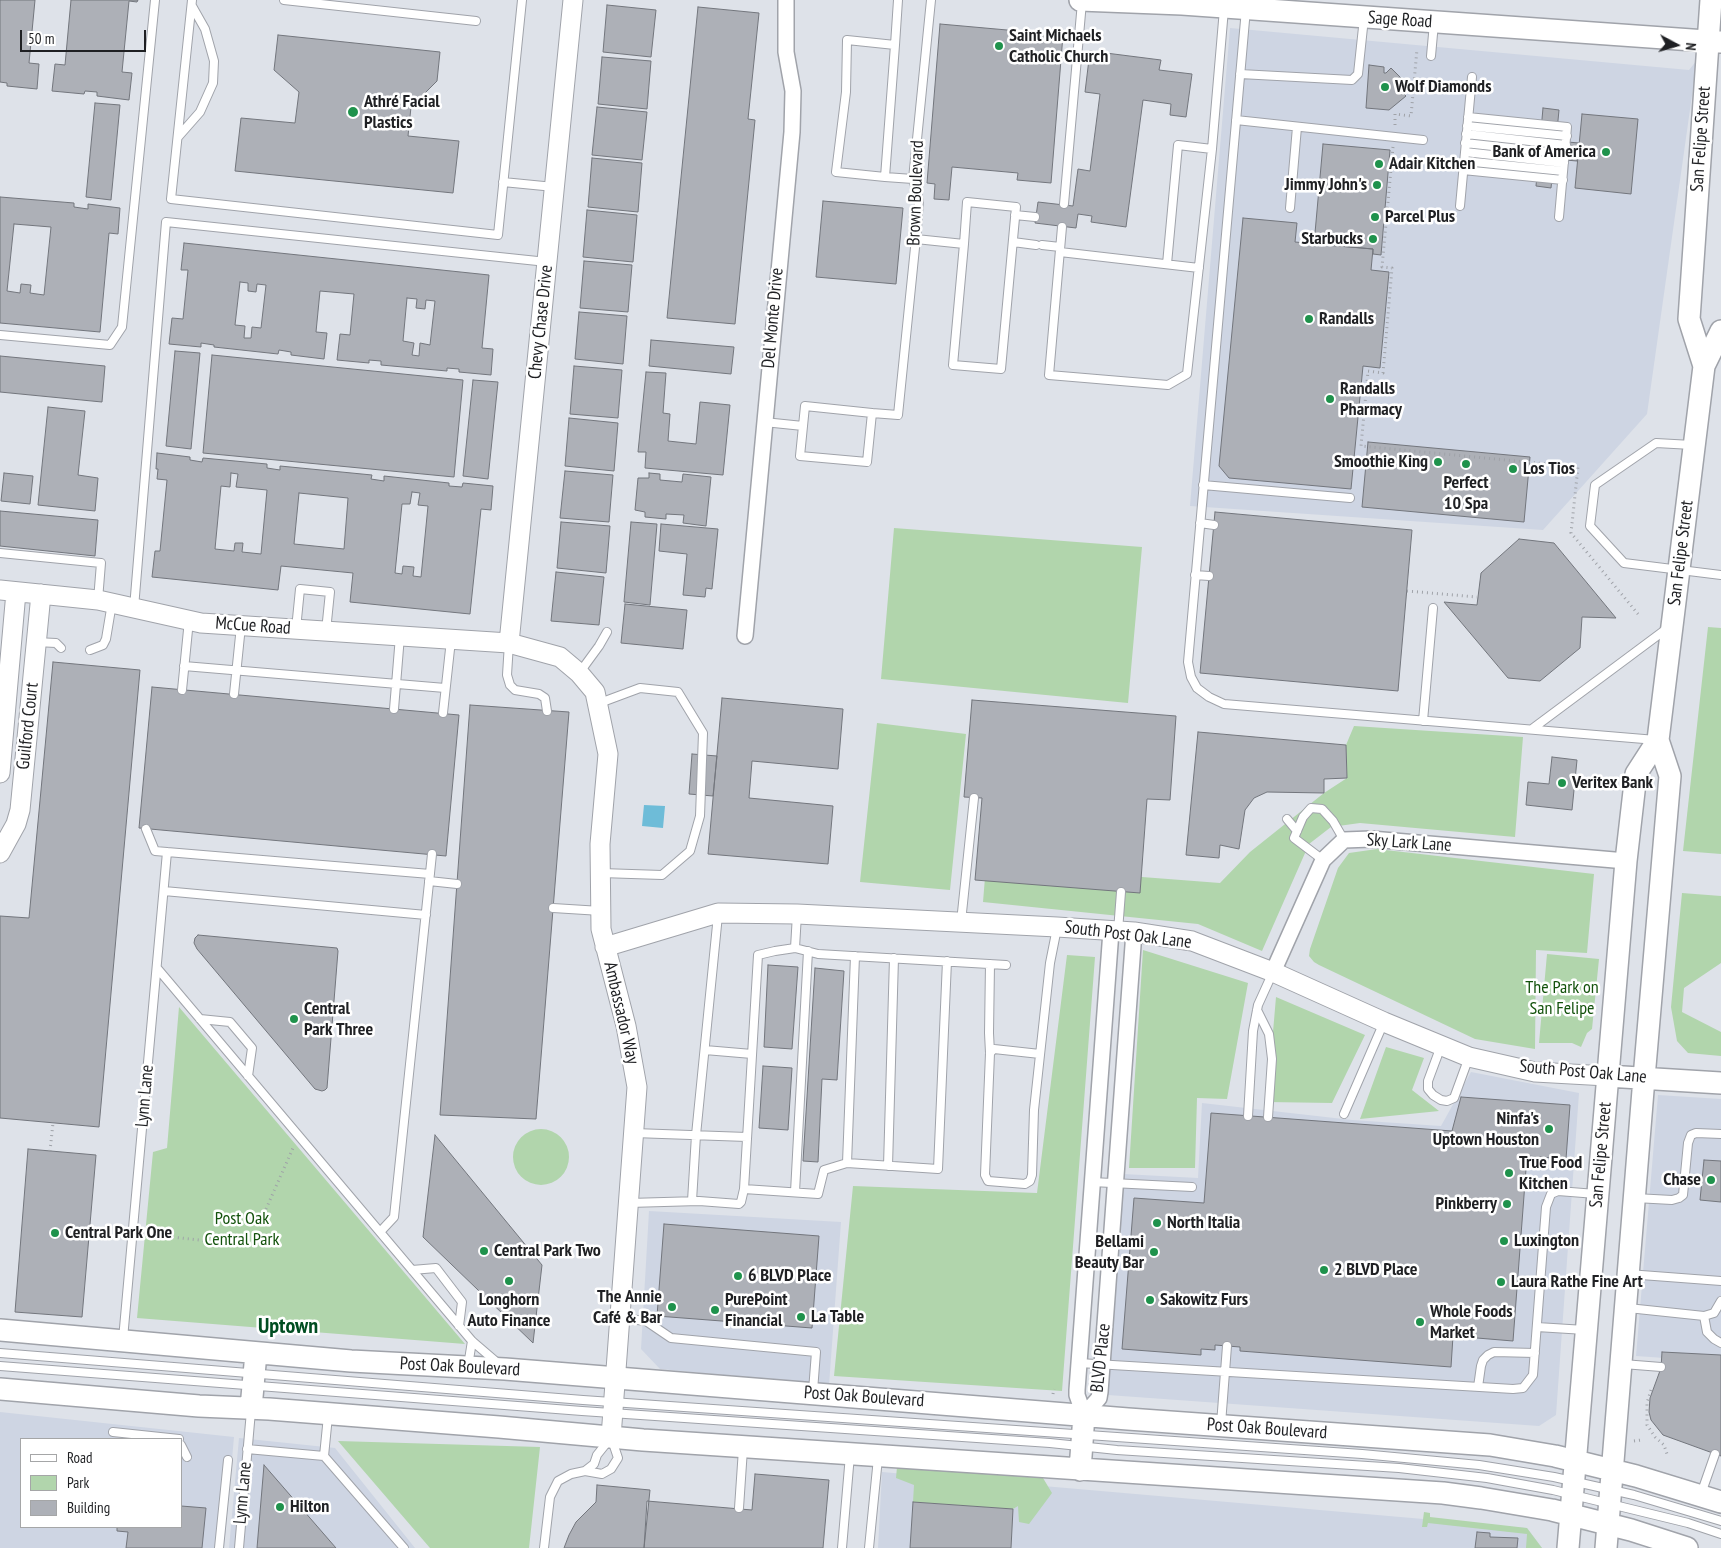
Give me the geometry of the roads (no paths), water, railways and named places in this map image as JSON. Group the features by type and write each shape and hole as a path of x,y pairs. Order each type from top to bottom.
{"main road":[{"name":"Sage Road","path":"1081,0 1182,4 1364,18 1485,24 1715,42"},
{"name":"San Felipe Street","path":"1704,366 1689,319 1715,42 1711,0"},
{"name":"San Felipe Street","path":"1606,1548 1670,776 1658,740 1704,366 1721,331"},
{"name":"San Felipe Street","path":"1568,1548 1626,861 1636,774 1658,740"},
{"name":"South Post Oak Lane","path":"1607,1076 1721,1084"},
{"name":"Post Oak Boulevard","path":"0,1330 122,1340 254,1371 351,1361 468,1366 812,1393 1083,1432 1221,1426 1490,1445 1555,1456 1573,1488 1608,1524 1687,1548"},
{"path":"251,1408 254,1371"},
{"name":"Post Oak Boulevard","path":"0,1389 743,1447 1443,1494 1481,1498 1552,1510 1573,1488 1611,1488 1700,1496 1721,1502"},
{"path":"1080,1470 1083,1432"}],"street":[{"name":"Chevy Chase Drive","path":"509,644 573,0"},
{"name":"Del Monte Drive","path":"745,636 792,132 793,90 786,52 786,0"},
{"name":"McCue Road","path":"8,591 105,602 201,623 509,644"},
{"name":"Guilford Court","path":"0,773 10,666 8,591"},
{"name":"Guilford Court","path":"0,852 16,824 20,810 41,594"},
{"name":"Ambassador Way","path":"509,644 560,657 579,673 595,692 608,754 600,844 601,929 626,1026 637,1087 611,1437"},
{"path":"10,666 34,668"},
{"name":"Sky Lark Lane","path":"1273,972 1323,860 1344,840 1371,839 1626,861"},
{"name":"South Post Oak Lane","path":"605,947 718,913 796,914 1057,926 1121,931 1192,942 1273,972 1384,1022 1469,1057 1535,1072 1607,1076"},
{"name":"BLVD Place","path":"1083,1432 1077,1395 1092,1182 1121,931"},
{"name":"BLVD Place","path":"1083,1432 1099,1398 1102,1365 1115,1183 1121,931"}],"lane":[{"path":"0,335 110,345 122,326 155,0"},
{"path":"284,0 476,21"},
{"path":"192,3 171,199 498,235 522,0"},
{"path":"885,177 898,0"},
{"name":"Brown Boulevard","path":"872,413 898,415 916,239 919,200 913,179 931,0"},
{"path":"1064,204 1081,0"},
{"path":"178,137 200,112 212,83 214,61 206,29 192,3"},
{"path":"1062,227 1049,374 1168,385 1187,374 1212,148 1224,7"},
{"path":"1246,9 1188,662 1191,677 1197,688 1209,697 1224,704 1658,740"},
{"path":"1240,74 1352,80 1358,74 1364,18"},
{"path":"1431,56 1434,22"},
{"path":"895,45 847,40 846,92 836,172 913,179"},
{"path":"1460,206 1472,77"},
{"path":"1468,117 1568,127 1559,217"},
{"path":"1236,120 1422,140"},
{"path":"1467,126 1567,136"},
{"path":"1290,208 1297,127"},
{"path":"1466,134 1566,145"},
{"path":"1465,143 1565,154"},
{"path":"1167,264 1178,145 1212,148"},
{"path":"1465,152 1564,162"},
{"path":"1464,161 1563,171"},
{"path":"1463,170 1562,180"},
{"path":"504,182 554,187"},
{"path":"967,202 1016,207 1015,214 1001,369 952,365 967,202"},
{"path":"1015,214 1035,217"},
{"path":"134,608 166,222 547,262"},
{"path":"916,239 964,244"},
{"path":"1013,242 1199,268"},
{"path":"805,406 872,413 866,462 800,456 803,426 805,406"},
{"path":"764,422 803,426"},
{"path":"1694,445 1656,444 1595,485 1590,526 1624,563 1721,575"},
{"path":"1203,486 1350,498"},
{"path":"1200,523 1214,525"},
{"path":"0,553 101,563 106,639 103,644 90,650"},
{"path":"1195,575 1209,576"},
{"path":"296,629 300,589 330,592 326,631"},
{"path":"1423,721 1433,608"},
{"path":"182,690 189,620"},
{"path":"1532,729 1672,624"},
{"path":"234,694 241,626"},
{"path":"579,673 607,632"},
{"path":"394,709 400,636"},
{"path":"91,640 98,646"},
{"path":"442,713 451,640"},
{"path":"36,642 60,643"},
{"path":"509,644 507,674 510,685 515,690 539,694 545,698 548,711"},
{"path":"184,666 446,688"},
{"path":"598,704 640,688 678,692 703,733 700,816 690,850 662,875 601,873"},
{"path":"961,922 974,798"},
{"path":"1323,860 1294,838 1302,817 1311,808 1322,809 1333,821 1344,840"},
{"path":"1287,819 1296,832"},
{"path":"146,829 155,851 430,878 457,884"},
{"name":"Lynn Lane","path":"122,1340 167,852"},
{"path":"380,1232 394,1217 432,854"},
{"path":"164,891 426,915"},
{"path":"1121,892 1121,931"},
{"path":"553,908 601,911"},
{"path":"692,1201 696,1135 718,913"},
{"path":"796,914 796,948"},
{"path":"990,964 990,1054 986,1175 988,1181 1025,1184 1030,1181 1032,1175 1034,1110 1050,963 1057,926"},
{"path":"629,1203 692,1201 739,1204 743,1198 758,955 775,950 796,948 818,954 1006,965"},
{"path":"794,1192 808,951"},
{"path":"847,1163 855,956"},
{"path":"888,1166 894,958"},
{"path":"744,1189 818,1194 824,1170 847,1163 938,1169 947,962"},
{"path":"157,968 472,1341 505,1369"},
{"path":"1248,1116 1251,1047 1257,1010 1273,972"},
{"path":"1257,1010 1269,1034 1272,1059 1268,1117"},
{"path":"200,1019 230,1022 252,1048 248,1076"},
{"path":"1344,1114 1384,1022"},
{"path":"1441,1046 1428,1081 1428,1089 1441,1100 1447,1101 1454,1098 1458,1092 1469,1057"},
{"path":"990,1054 994,1049 1040,1054"},
{"path":"704,1050 752,1054"},
{"path":"634,1133 747,1137"},
{"path":"1634,1198 1664,1200 1679,1198 1683,1195 1688,1143 1691,1135 1696,1133 1721,1134"},
{"path":"1092,1182 1192,1187"},
{"path":"1079,1363 1513,1390 1523,1388 1534,1375 1546,1207 1551,1194 1558,1191 1598,1195"},
{"path":"412,1270 436,1268 462,1302 459,1326"},
{"path":"1628,1274 1721,1282"},
{"path":"1626,1308 1704,1316 1714,1313 1721,1301"},
{"path":"1704,1316 1707,1332 1721,1343"},
{"path":"620,1318 646,1321 671,1338 816,1352 812,1393"},
{"path":"1537,1327 1587,1330"},
{"path":"468,1366 472,1341"},
{"path":"1221,1426 1227,1346"},
{"path":"1478,1387 1483,1360 1494,1352 1535,1353"},
{"path":"0,1353 254,1371 613,1407 1083,1432 1371,1455 1485,1466 1573,1488"},
{"path":"1621,1364 1661,1366"},
{"path":"0,1366 254,1371 613,1407 1083,1432 1573,1488 1611,1488 1721,1521"},
{"name":"Lynn Lane","path":"239,1548 251,1408"},
{"path":"324,1456 328,1414"},
{"path":"112,1432 169,1438"},
{"path":"585,1471 594,1464 597,1455 611,1437"},
{"path":"544,1548 550,1497 558,1481 571,1474 585,1471 602,1474 611,1469 618,1458 611,1437"},
{"path":"182,1447 187,1457"},
{"path":"739,1508 743,1447"},
{"path":"247,1449 324,1456 404,1548"},
{"path":"842,1548 850,1453"},
{"path":"1700,1496 1715,1454"},
{"path":"869,1548 878,1455"},
{"path":"219,1548 228,1460"},
{"path":"1611,1488 1688,1523 1721,1534"}],"water":[{"path":"644,805 665,806 663,828 642,826"}],"place":[{"name":"Saint Michaels Catholic Church","path":"999,46"},
{"name":"Wolf Diamonds","path":"1385,87"},
{"name":"Athré Facial Plastics","path":"353,112"},
{"name":"Bank of America","path":"1606,152"},
{"name":"Adair Kitchen","path":"1379,164"},
{"name":"Jimmy John's","path":"1377,185"},
{"name":"Parcel Plus","path":"1375,217"},
{"name":"Starbucks","path":"1373,239"},
{"name":"Randalls","path":"1309,319"},
{"name":"Randalls Pharmacy","path":"1330,399"},
{"name":"Smoothie King","path":"1438,462"},
{"name":"Perfect 10 Spa","path":"1466,464"},
{"name":"Los Tios","path":"1513,469"},
{"name":"Veritex Bank","path":"1562,783"},
{"name":"Central Park Three","path":"294,1019"},
{"name":"Ninfa's Uptown Houston","path":"1549,1129"},
{"name":"True Food Kitchen","path":"1509,1173"},
{"name":"Chase","path":"1711,1180"},
{"name":"Pinkberry","path":"1507,1204"},
{"name":"North Italia","path":"1157,1223"},
{"name":"Central Park One","path":"55,1233"},
{"name":"Luxington","path":"1504,1241"},
{"name":"Central Park Two","path":"484,1251"},
{"name":"Bellami Beauty Bar","path":"1154,1252"},
{"name":"2 BLVD Place","path":"1324,1270"},
{"name":"6 BLVD Place","path":"738,1276"},
{"name":"Longhorn Auto Finance","path":"509,1281"},
{"name":"Laura Rathe Fine Art","path":"1501,1282"},
{"name":"Sakowitz Furs","path":"1150,1300"},
{"name":"The Annie Café & Bar","path":"672,1307"},
{"name":"PurePoint Financial","path":"715,1310"},
{"name":"La Table","path":"801,1317"},
{"name":"Whole Foods Market","path":"1420,1322"},
{"name":"Hilton","path":"280,1507"}],"district":[{"name":"Uptown","path":"288,1327"}],"park label":[{"name":"The Park on San Felipe","path":"1562,998"},
{"name":"Post Oak Central Park","path":"242,1229"}]}
